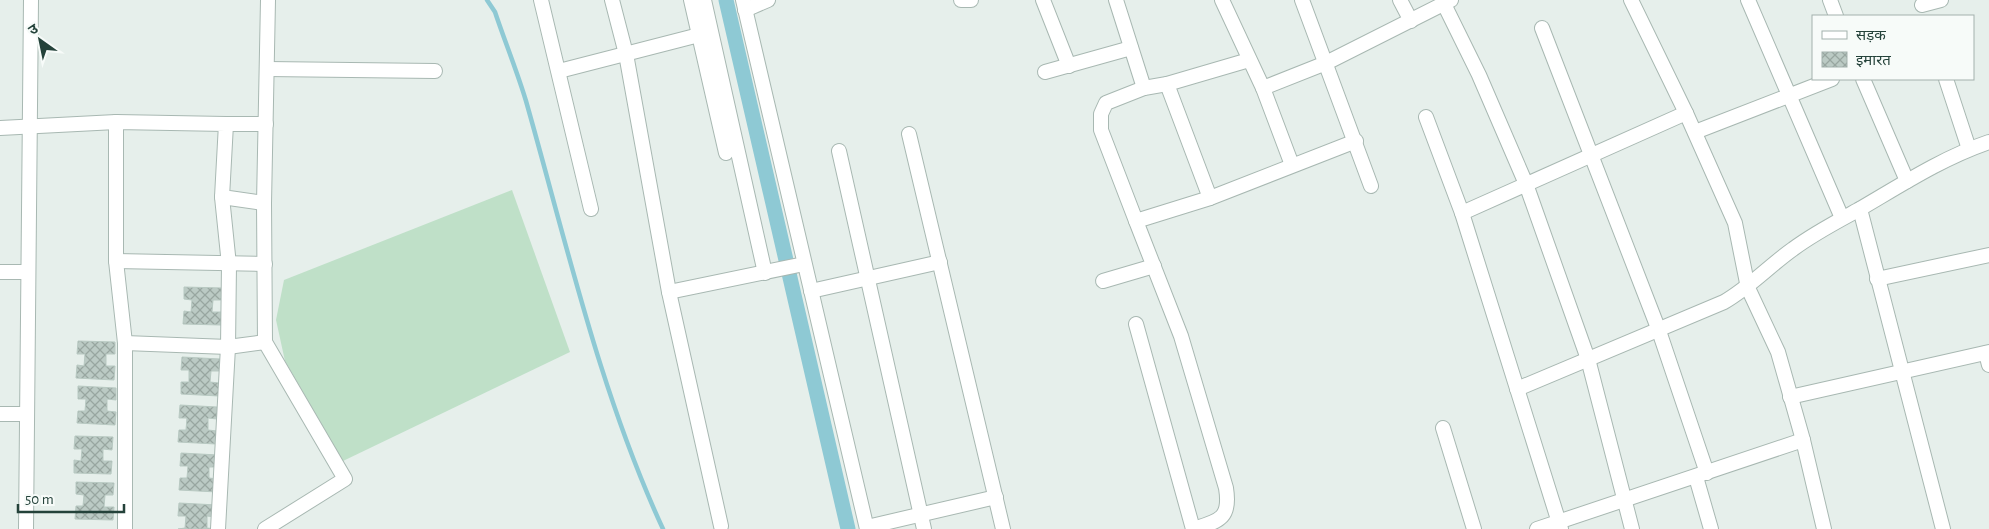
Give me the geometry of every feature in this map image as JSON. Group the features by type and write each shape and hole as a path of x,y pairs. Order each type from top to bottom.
{"street":[{"path":"26,529 31,0"},
{"path":"265,529 346,479 265,342 264,202 268,0"},
{"path":"541,0 591,209"},
{"path":"612,0 626,54 669,292 721,526"},
{"path":"691,0 726,153"},
{"path":"704,0 769,272"},
{"path":"768,0 744,5 799,265 811,291 867,528 996,497"},
{"path":"961,0 971,0"},
{"path":"1043,0 1069,66"},
{"path":"1116,0 1144,88"},
{"path":"1222,0 1263,88 1292,165"},
{"path":"1302,0 1356,141 1371,186"},
{"path":"1400,0 1411,21"},
{"path":"1631,0 1695,132 1735,223 1748,288 1778,352 1803,440 1824,529"},
{"path":"1748,0 1842,218"},
{"path":"1830,0 1836,15"},
{"path":"1923,7 1941,0"},
{"path":"1263,88 1326,62 1448,2 1526,184 1588,359 1632,529"},
{"path":"1542,28 1658,328 1702,475 1711,529"},
{"path":"559,71 699,35"},
{"path":"1045,72 1131,48"},
{"path":"1136,324 1193,529 1222,518 1227,510 1228,500 1181,336 1101,130 1101,114 1106,102 1144,88 1167,84 1249,60"},
{"path":"267,69 435,71"},
{"path":"1695,132 1788,94 1829,80"},
{"path":"1863,80 1907,180"},
{"path":"1946,80 1969,149"},
{"path":"1167,84 1210,198"},
{"path":"1462,212 1686,113"},
{"path":"1426,117 1462,212 1560,526"},
{"path":"116,122 116,261 125,343 125,529"},
{"path":"0,128 116,122 266,124"},
{"path":"218,529 228,347 229,265 222,196 226,124"},
{"path":"909,134 1003,529"},
{"path":"1136,222 1210,198 1356,141"},
{"path":"1517,389 1658,328 1724,302 1748,288 1777,260 1842,218 1907,180 1969,149 1989,142"},
{"path":"839,151 924,529"},
{"path":"222,196 264,202"},
{"path":"1860,209 1943,529"},
{"path":"1877,279 1989,255"},
{"path":"116,261 229,265 264,264"},
{"path":"811,291 940,262"},
{"path":"669,292 799,265"},
{"path":"1103,281 1154,266"},
{"path":"0,272 28,272"},
{"path":"125,343 228,347 265,342"},
{"path":"1790,396 1901,372 1988,357"},
{"path":"0,414 27,414"},
{"path":"1443,428 1474,529"},
{"path":"1537,529 1560,526 1625,501 1803,440"}],"green space":[{"path":"512,190 570,352 343,461 285,361 276,320 284,280"}],"building":[{"path":"184,287 222,288 222,300 213,300 212,312 222,312 221,325 183,324 184,311 191,312 192,300 184,299"},
{"path":"78,341 115,342 115,354 106,354 106,366 115,366 114,380 76,378 77,365 84,366 85,354 77,354"},
{"path":"182,357 220,359 219,371 211,371 210,382 219,383 219,396 181,394 181,382 189,382 189,370 181,370"},
{"path":"78,386 116,388 116,400 107,399 107,411 116,412 115,425 77,423 78,411 85,411 86,399 78,399"},
{"path":"180,405 217,407 217,419 208,418 208,430 217,431 216,444 178,442 179,430 186,430 187,418 179,418"},
{"path":"75,436 113,437 112,450 103,449 103,461 112,461 111,474 74,473 74,460 81,461 82,449 74,449"},
{"path":"181,453 218,455 218,467 209,467 209,478 218,479 217,492 179,490 180,478 187,478 188,466 180,466"},
{"path":"76,482 114,483 113,495 105,495 104,507 114,507 113,520 75,519 76,506 83,506 84,495 76,494"},
{"path":"179,503 217,505 216,517 207,516 207,528 216,529 178,529 185,528 186,516 178,516"}],"waterway":[{"path":"487,0 495,12 526,101 586,318 603,372 621,425 663,529"},
{"path":"726,0 848,529"}]}
